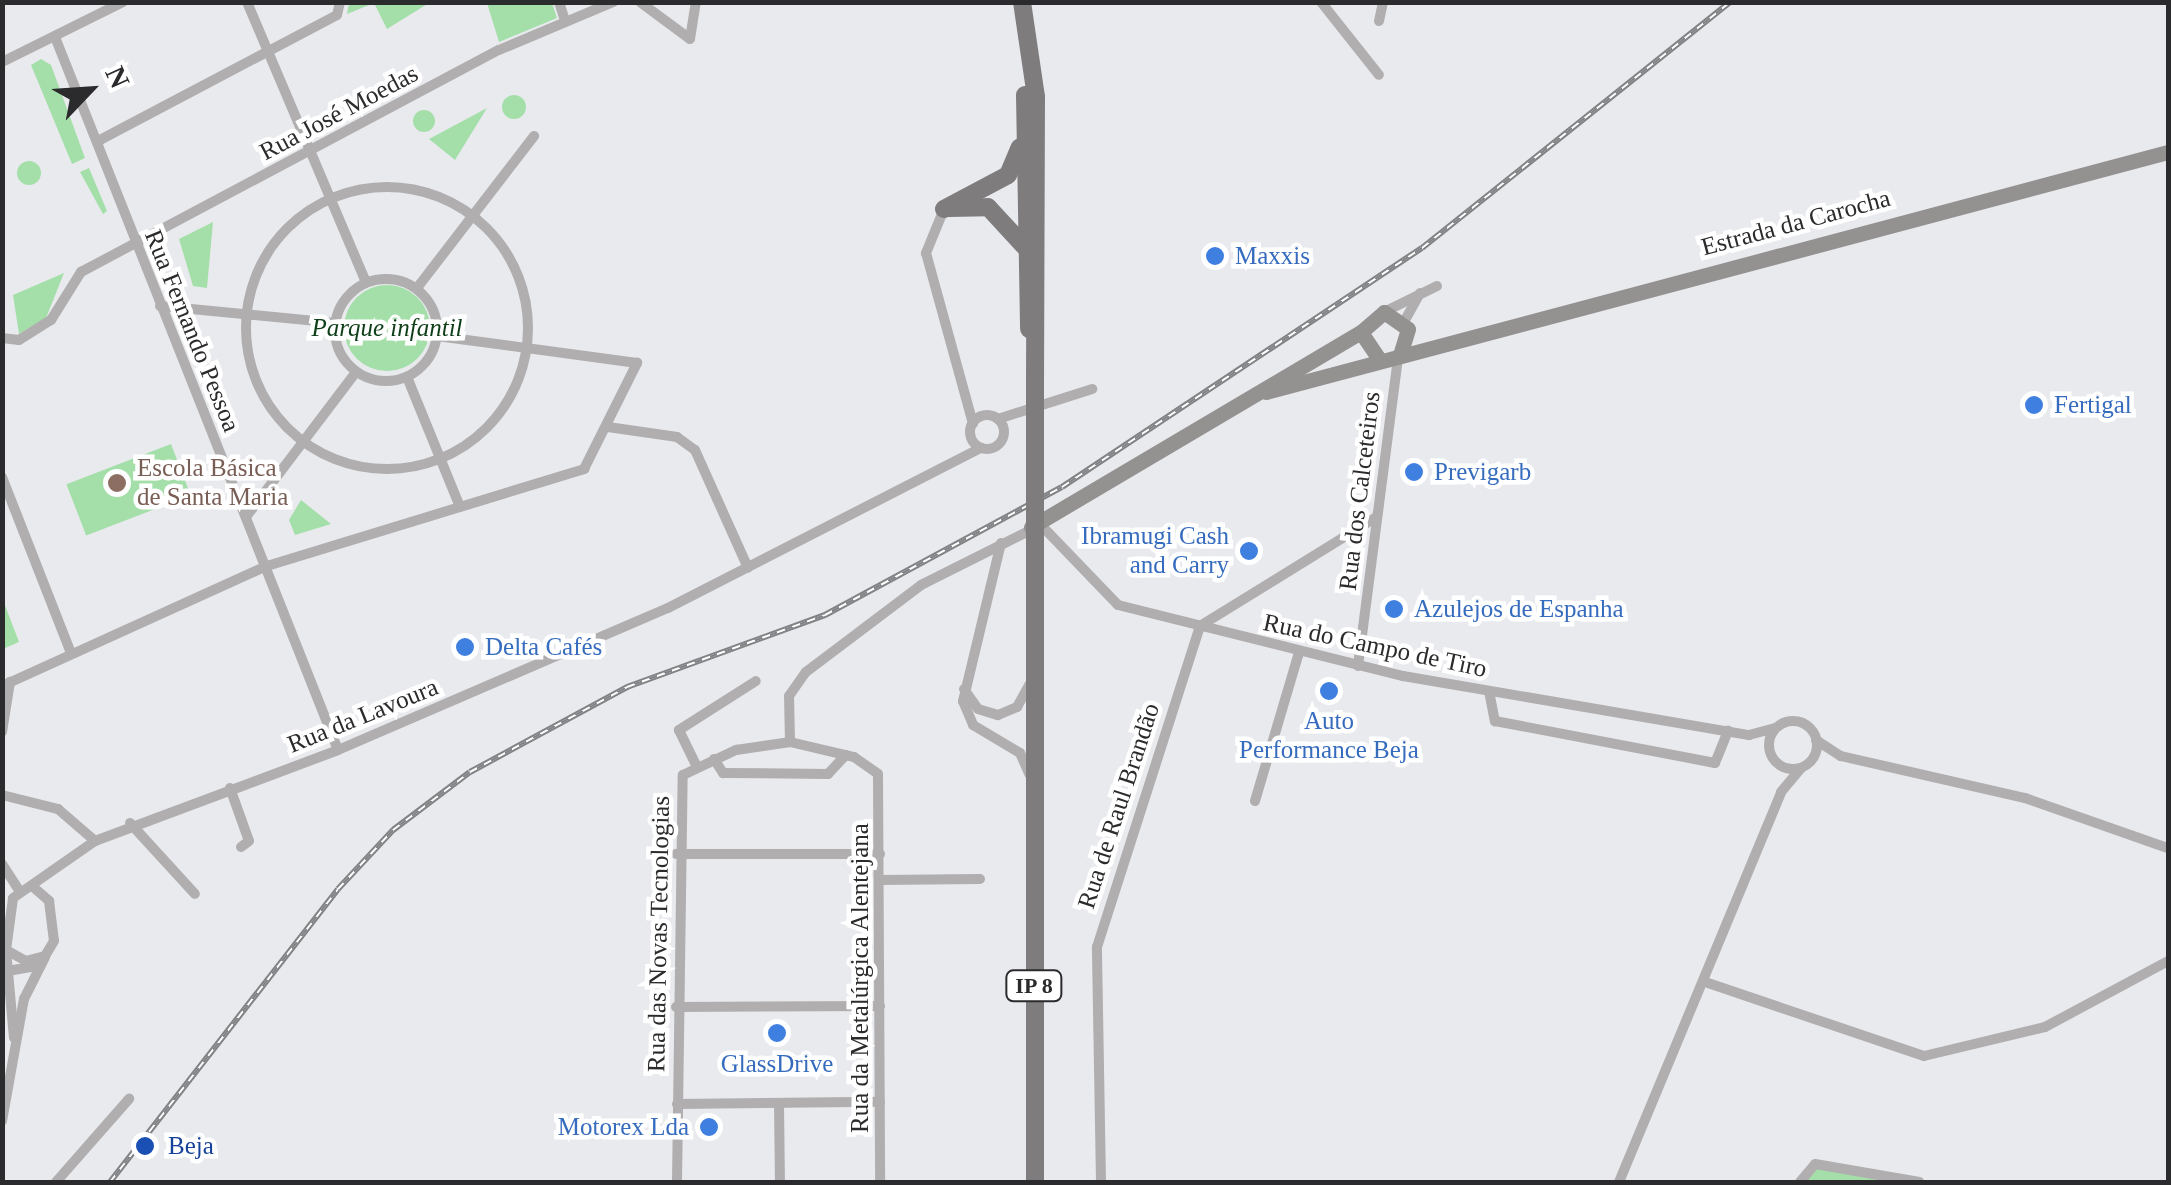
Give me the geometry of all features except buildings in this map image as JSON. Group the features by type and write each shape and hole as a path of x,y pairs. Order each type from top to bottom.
{"main road":[{"name":"IP 8","path":"1023,7 1024,127 1032,195"},
{"name":"IP 8","path":"1023,7 1032,195 1034,384 1034,1182"},
{"path":"988,198 1008,175 1024,127"},
{"path":"944,209 988,198 1032,195"},
{"path":"988,198 1032,243"}],"street":[{"path":"2,62 123,2"},
{"path":"248,2 366,282"},
{"path":"98,141 337,15 340,2"},
{"path":"558,2 565,20"},
{"name":"Rua José Moedas","path":"2,338 19,340 51,320 81,272 565,20 613,2"},
{"path":"640,2 690,39 696,2"},
{"path":"1321,2 1379,75"},
{"path":"1378,21 1384,2"},
{"name":"Rua Fernando Pessoa","path":"56,37 338,750"},
{"path":"416,288 534,136"},
{"name":"Estrada da Carocha","path":"1385,357 2168,152"},
{"path":"402,188 470,215 516,273 526,346 498,415 440,460 368,468 302,441 257,384 247,312 282,233 331,198 402,188"},
{"path":"944,209 926,253 973,424 971,438 956,457"},
{"path":"366,282 416,288"},
{"path":"335,323 366,282"},
{"path":"790,742 789,696 800,678 921,585 1266,392 1331,354 1384,312 1437,286"},
{"path":"416,288 437,336"},
{"path":"1266,392 1385,357 1406,326 1421,293"},
{"path":"160,306 335,323"},
{"path":"1384,312 1437,344"},
{"path":"335,323 356,372"},
{"path":"1361,332 1385,357"},
{"path":"2,732 6,684 72,654 267,566 584,469 608,427 636,362 437,336"},
{"path":"407,377 437,336"},
{"path":"1331,354 1385,357"},
{"path":"1331,354 1334,372"},
{"name":"Rua dos Calceteiros","path":"1358,666 1394,382 1385,357"},
{"path":"246,517 356,372"},
{"path":"356,372 407,377"},
{"path":"407,377 460,507"},
{"path":"967,396 984,416 998,420 1092,390"},
{"path":"973,424 984,416"},
{"path":"971,438 981,448 998,445 1018,416"},
{"path":"998,420 1004,432"},
{"path":"608,427 677,437 695,450 748,568"},
{"name":"Rua da Lavoura","path":"32,886 55,873 95,840 130,823 338,750 748,568 956,457 981,448"},
{"path":"2,477 72,654"},
{"path":"1200,626 1375,518"},
{"name":"Rua do Campo de Tiro","path":"1031,526 1050,528 1111,602 1358,666 1748,735"},
{"path":"1001,543 963,686 966,716 1020,754 1034,789"},
{"name":"Rua de Raul Brandão","path":"1101,1182 1096,947 1200,626"},
{"path":"1255,802 1299,652"},
{"path":"963,686 978,709 998,715 1017,708 1035,674"},
{"path":"696,765 680,730 756,680"},
{"path":"1488,691 1494,721 1716,763 1728,731"},
{"path":"1748,735 1798,721 1816,740 1841,756 2035,801 2168,848"},
{"path":"1769,751 1775,728"},
{"path":"1748,735 1769,751 1776,762 1781,792"},
{"path":"1618,1182 1708,983 1781,792 1805,765 1816,740"},
{"name":"Rua das Novas Tecnologias","path":"677,1182 676,854 683,775 696,765 790,742 846,755 878,774"},
{"path":"714,760 723,773 828,774 846,755"},
{"path":"1776,762 1805,765 1841,756"},
{"name":"Rua da Metalúrgica Alentejana","path":"878,774 880,1182"},
{"path":"230,788 249,841 241,847"},
{"path":"2,795 58,808 95,840"},
{"path":"130,823 195,894"},
{"path":"676,854 880,854"},
{"path":"2,864 12,896"},
{"path":"2,1121 17,1071 24,999 54,940 49,900 55,873"},
{"path":"880,880 980,879"},
{"path":"17,1071 5,963 4,914 12,896 32,886 49,900"},
{"path":"5,963 43,961"},
{"path":"5,963 43,961"},
{"path":"1708,983 1924,1056 2045,1027 2168,961"},
{"path":"676,1006 880,1006"},
{"path":"56,1182 130,1099"},
{"path":"677,1104 880,1102"},
{"path":"779,1104 780,1182"},
{"path":"1800,1182 1815,1164 1919,1182"}],"green space":[{"path":"349,3 374,3 347,14"},
{"path":"374,3 429,3 387,29"},
{"path":"487,3 552,3 557,18 499,42"},
{"path":"41,59 51,65 85,158 72,164 31,65"},
{"path":"514,95 526,107 514,119 502,107"},
{"path":"487,108 455,160 429,139"},
{"path":"424,110 432,113 432,129 424,132 416,129 413,121 416,113"},
{"path":"29,161 38,164 38,182 29,185 20,182 17,173 20,164"},
{"path":"89,168 107,211 103,214 80,172"},
{"path":"213,222 207,288 193,286 179,239"},
{"path":"64,273 46,318 19,334 13,295"},
{"name":"Parque infantil","path":"387,285 411,292 423,304 430,328 423,352 411,364 387,371 363,364 351,352 344,328 351,304 363,292"},
{"path":"171,444 191,495 86,535 66,484"},
{"path":"301,500 331,524 295,535 289,520"},
{"path":"3,600 19,642 2,649"},
{"path":"1817,1166 1916,1182 1806,1182"}],"railway":[{"path":"110,1182 338,889 393,830 470,772 627,687 825,615 1062,487 1422,248 1730,2"}],"place":[{"name":"Maxxis","path":"1215,256"},
{"name":"Fertigal","path":"2034,405"},
{"name":"Previgarb","path":"1414,472"},
{"name":"Escola Básica de Santa Maria","path":"117,483"},
{"name":"Ibramugi Cash and Carry","path":"1249,551"},
{"name":"Azulejos de Espanha","path":"1394,609"},
{"name":"Delta Cafés","path":"465,647"},
{"name":"Auto Performance Beja","path":"1329,691"},
{"name":"GlassDrive","path":"777,1033"},
{"name":"Motorex Lda","path":"709,1127"},
{"name":"Beja","path":"145,1146"}]}
